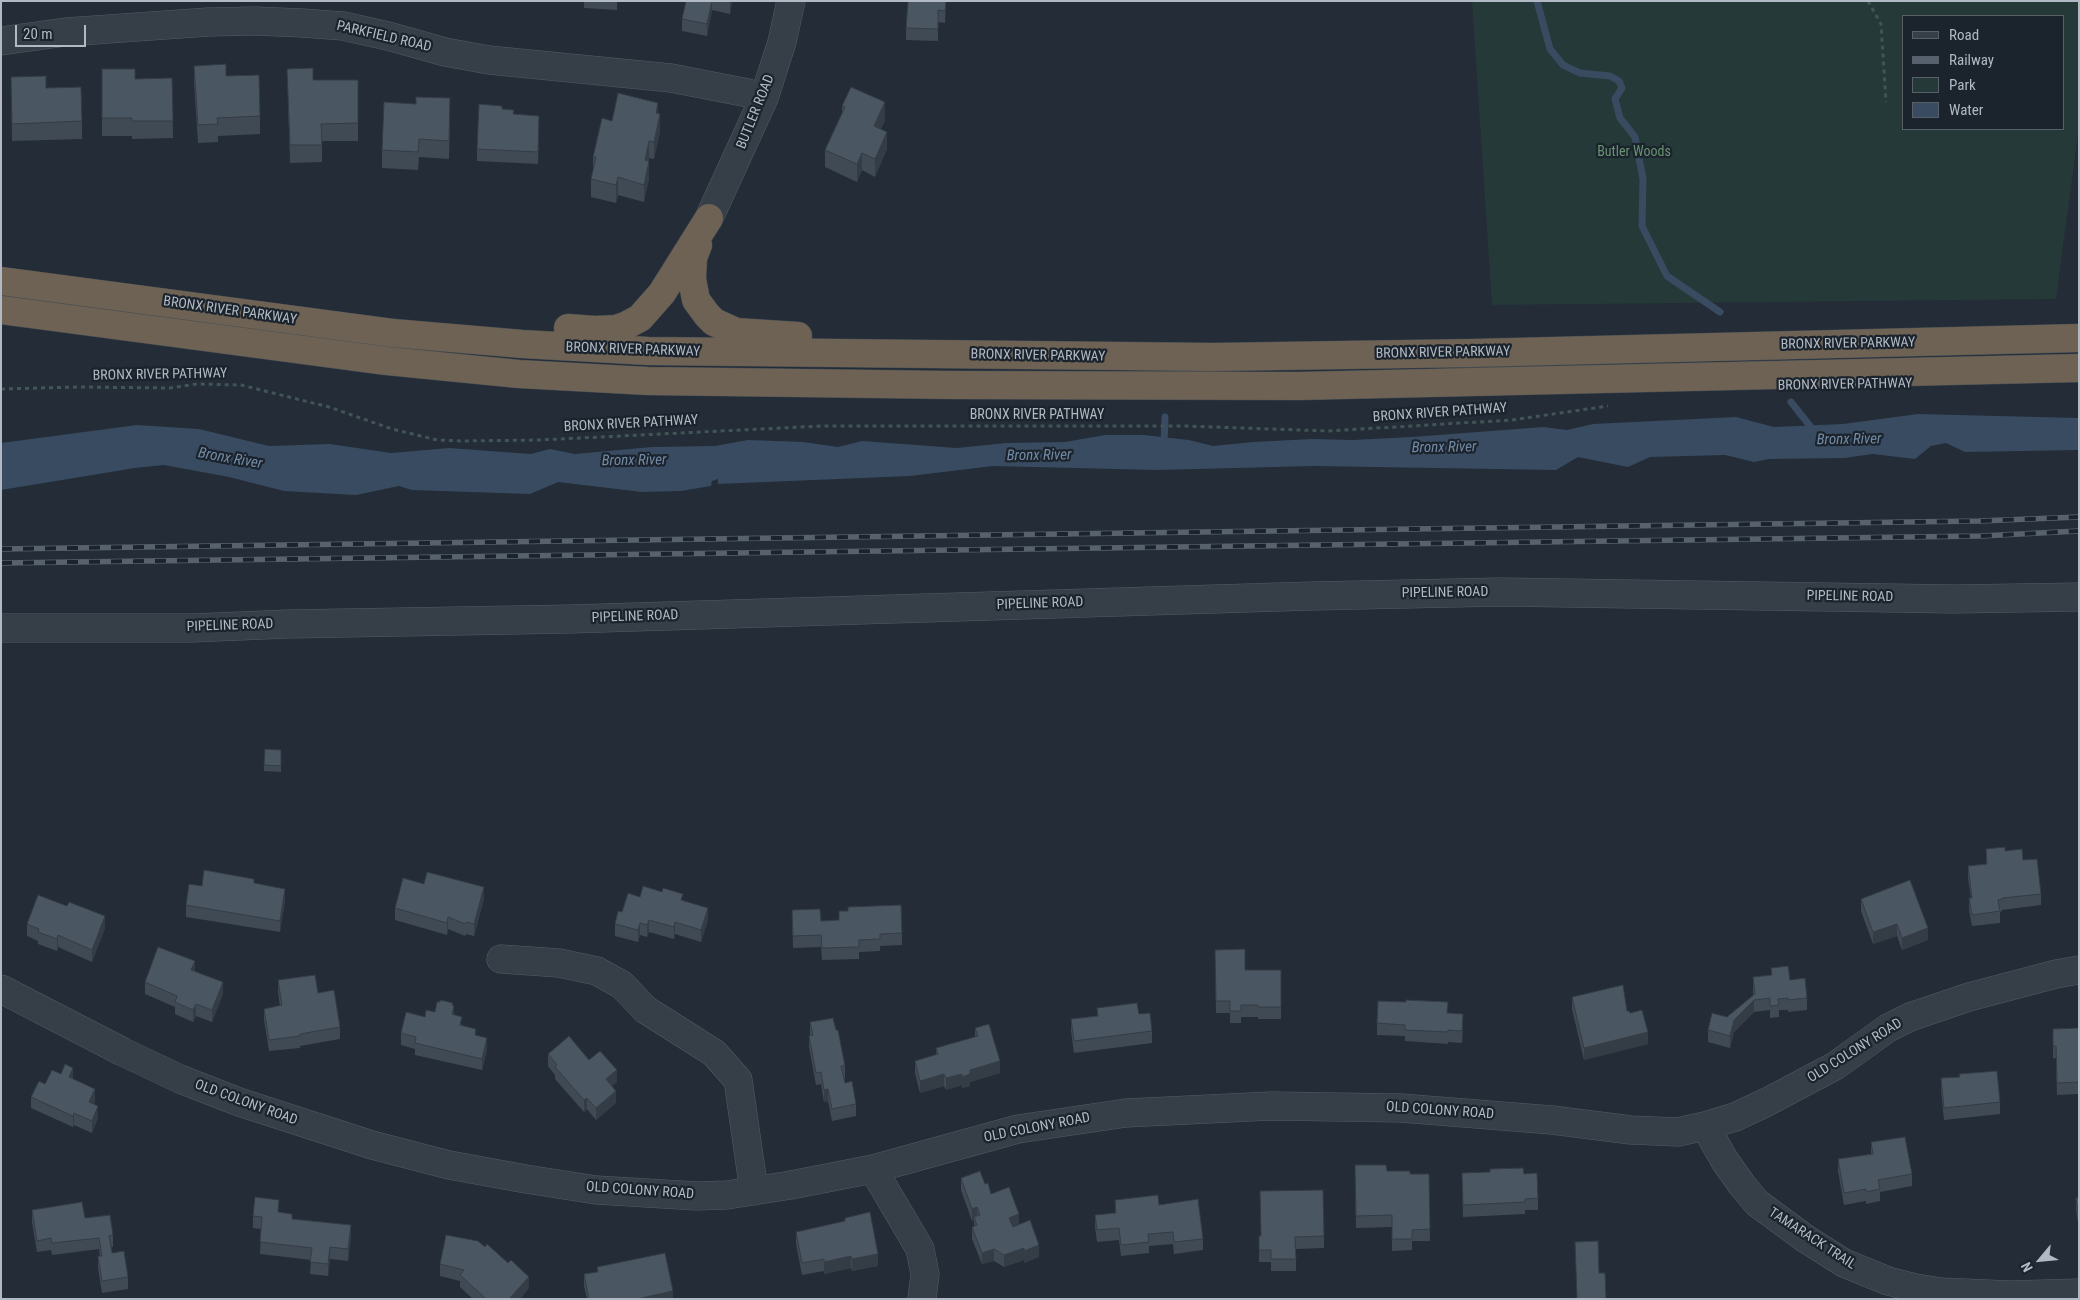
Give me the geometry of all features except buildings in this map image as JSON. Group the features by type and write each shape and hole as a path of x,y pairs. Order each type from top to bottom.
{"highway":[{"path":"218,310 422,318 595,330 616,329 633,322 653,304 709,218"},
{"path":"709,218 693,258 692,279 696,300 707,316 714,322 745,334 836,337 947,354"},
{"name":"BRONX RIVER PARKWAY","path":"1,281 393,333 562,347 736,354 1309,356 2079,338"},
{"name":"BRONX RIVER PARKWAY","path":"1,310 388,361 510,373 657,381 962,385 1299,386 2079,368"}],"street":[{"name":"BUTLER ROAD","path":"709,218 764,98 782,42 791,1"},
{"name":"PARKFIELD ROAD","path":"1,41 66,32 208,22 256,20 318,24 343,26 446,52 489,60 671,78 748,93 764,98"},
{"name":"PIPELINE ROAD","path":"1,628 192,628 288,624 571,619 1501,592 1955,599 2079,597"},
{"path":"501,959 559,963 597,971 622,985 646,1010 714,1053 738,1080 754,1191"},
{"name":"OLD COLONY ROAD","path":"1,989 180,1079 239,1102 372,1144 449,1165 596,1190 697,1196 727,1195 754,1191 874,1168 1018,1129 1066,1120 1126,1113 1198,1108 1271,1106 1401,1108 1552,1120 1631,1130 1678,1132 1705,1126 1743,1113 1804,1083 1835,1066 1888,1028 1910,1017 1969,998 2056,974 2079,970"},
{"name":"TAMARACK TRAIL","path":"1705,1126 1731,1169 1757,1203 1814,1244 1844,1263 1866,1273 1916,1288 1941,1292 2010,1295 2079,1293"},
{"path":"874,1168 920,1249 925,1274 922,1299"}],"path":[{"path":"1868,1 1881,24 1886,102"},
{"name":"BRONX RIVER PATHWAY","path":"1,389 170,388 198,384 241,386 329,408 392,429 437,440 463,442 822,426 1185,426 1328,431 1512,420 1616,406"}],"green space":[{"name":"Butler Woods","path":"1472,1 2079,1 2079,127 2056,299 1492,305"}],"water":[{"name":"Bronx River","path":"1918,414 2079,418 2079,450 1965,452 1946,443 1931,446 1915,459 1873,454 1844,458 1769,459 1754,462 1725,455 1650,457 1628,467 1578,457 1556,470 1314,466 1157,470 993,466 910,476 718,484 718,479 712,481 711,486 681,491 642,492 558,482 530,494 412,490 399,486 356,495 284,491 229,477 164,465 1,490 1,443 137,425 199,429 269,446 330,444 391,453 449,448 531,454 550,449 575,454 652,447 715,446 748,440 803,442 838,447 862,441 957,448 1006,443 1065,442 1105,435 1144,435 1189,440 1213,446 1312,439 1353,440 1412,437 1543,427 1567,430 1593,424 1736,417 1774,427 1843,424"}],"waterway":[{"path":"1537,1 1550,49 1563,65 1580,73 1610,76 1619,81 1622,88 1615,99 1620,118 1635,137 1643,179 1642,226 1667,276 1720,312"},
{"name":"Bronx River","path":"1791,402 1814,431"},
{"path":"1164,444 1165,417"}],"railway":[{"path":"1,549 1979,521 2079,517"},
{"path":"1,563 1981,536 2079,531"}]}
